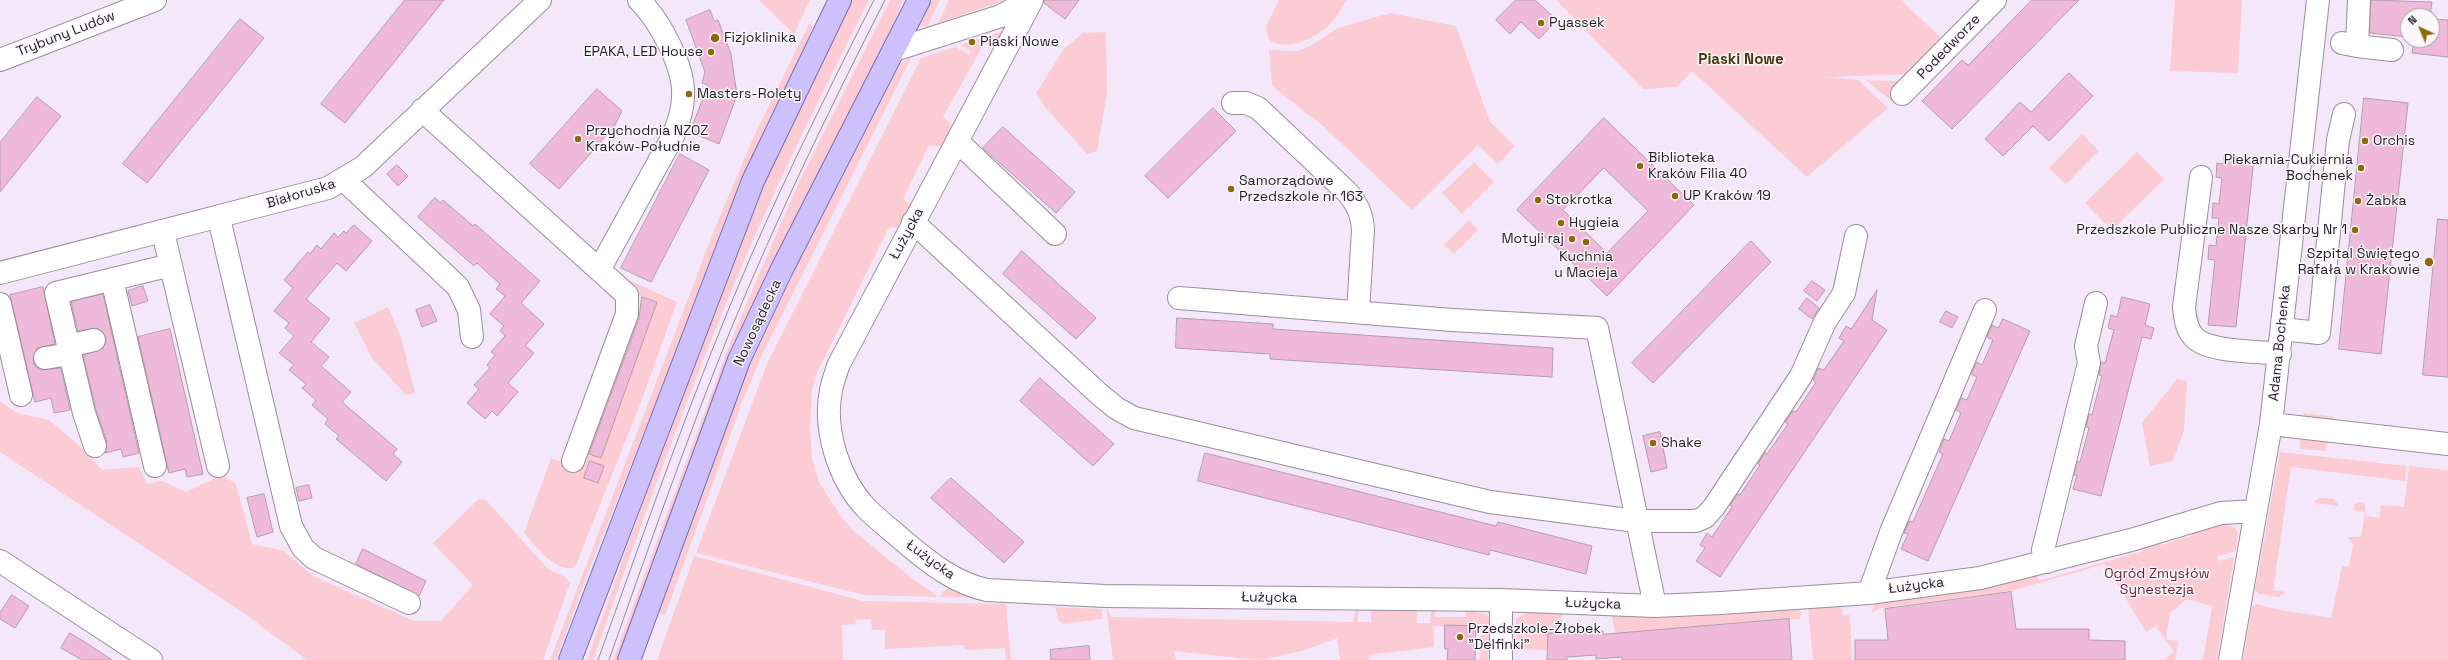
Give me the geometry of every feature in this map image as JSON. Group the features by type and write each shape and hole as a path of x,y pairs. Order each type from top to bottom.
{"main road":[{"path":"570,660 753,181 840,0"},
{"name":"Nowosądecka","path":"629,660 739,360 775,284 920,0"}],"street":[{"name":"Trybuny Ludów","path":"0,60 154,0"},
{"name":"Białoruska","path":"0,273 219,218 328,188 344,180 363,167 540,0"},
{"path":"599,270 673,136 680,118 683,97 682,81 664,32 656,18 639,0"},
{"name":"Łużycka","path":"894,50 1001,16 1031,0"},
{"name":"Łużycka","path":"1031,0 839,364 831,390 829,414 834,447 843,473 854,493 867,509 944,573 973,587 987,590 1045,594 1105,596 1501,600 1654,606 1869,593 1980,578 2046,562 2221,513 2256,511"},
{"name":"Podedworze","path":"1902,94 1995,0"},
{"name":"Adama Bochenka","path":"2230,660 2271,424 2280,354 2318,0"},
{"path":"2359,0 2349,45 2392,50"},
{"path":"1233,103 1246,103 1258,108 1348,193 1358,206 1362,217 1363,230 1358,312"},
{"path":"422,110 627,295 627,314 572,461"},
{"path":"2282,329 2319,333 2338,140 2344,114"},
{"path":"2303,137 2338,140"},
{"path":"957,141 1055,234"},
{"path":"2201,177 2184,307 2186,323 2193,336 2210,347 2280,354"},
{"path":"344,180 458,287 469,310 472,337"},
{"path":"219,218 288,515 295,537 314,558 409,603"},
{"path":"913,222 1099,394 1116,408 1134,418 1490,502 1636,521 1696,521 1705,517 1714,507 1801,376 1826,322 1844,293 1856,236"},
{"path":"163,232 218,466"},
{"path":"95,446 84,413 56,293 171,265"},
{"path":"112,279 155,466"},
{"path":"1179,298 1452,320 1596,328 1621,440 1654,606"},
{"path":"2046,562 2043,550 2089,363 2086,346 2096,303"},
{"path":"0,304 21,395"},
{"path":"1869,593 1891,532 1986,310"},
{"path":"14,366 42,359 97,339 124,333"},
{"path":"2271,424 2448,444"},
{"path":"0,561 151,660"},
{"path":"1501,600 1501,660"}],"green space":[{"path":"759,0 810,0 794,34"},
{"path":"851,0 869,0 790,159 746,256 685,407 593,660 587,660 693,365 760,190 792,118"},
{"path":"890,0 903,0 885,46 619,660 613,660 733,335 799,182"},
{"path":"932,0 940,0 927,26 919,27"},
{"path":"949,0 1006,0 938,23"},
{"path":"1279,0 1347,0 1333,21 1320,33 1302,42 1284,45 1268,39 1266,26"},
{"path":"1556,0 1901,0 1945,42 1912,74 1826,77 1858,80 1888,108 1807,177 1692,71 1677,87 1643,89"},
{"path":"2175,0 2242,0 2238,73 2170,71"},
{"path":"1390,13 1456,26 1490,122 1515,146 1498,164 1478,145 1412,210 1323,126 1272,86 1269,50 1297,51 1310,46 1338,28"},
{"path":"809,24 813,25 805,47 766,125 722,228 665,380 589,570 556,660 550,660 715,228 754,136"},
{"path":"1006,30 1000,40 985,42 943,117 953,126 942,147 929,145 903,199 912,207 901,228 889,227 816,375 812,392 810,429 812,458 819,482 842,518 855,532 909,576 936,595 935,597 864,595 696,553 767,364 921,58 956,47 969,55 971,51 960,45"},
{"path":"1106,32 1107,93 1097,151 1087,154 1046,108 1036,93 1064,49 1083,33"},
{"path":"912,56 761,357 743,400 665,615 658,613 746,373 795,270 900,65"},
{"path":"1866,80 1909,82 1900,100 1895,104"},
{"path":"2082,134 2099,151 2066,184 2049,168"},
{"path":"2137,152 2164,179 2112,230 2085,203"},
{"path":"1474,162 1494,182 1462,214 1442,193"},
{"path":"1469,220 1478,230 1454,254 1444,245"},
{"path":"606,264 626,279 677,302 641,402 576,565 574,568 566,568 559,566 546,557 524,533 551,458 579,468 585,452 601,457 657,302 638,295"},
{"path":"388,307 401,337 415,393 406,395 372,358 354,323"},
{"path":"2177,379 2187,381 2184,430 2173,461 2150,466 2142,423"},
{"path":"0,401 17,413 49,420 82,448 102,470 139,467 147,484 162,481 186,492 222,475 236,484 252,544 284,551 313,576 414,621 441,621 473,585 433,543 479,499 486,500 547,568 565,577 570,583 543,660 307,660 245,614 0,452"},
{"path":"2304,413 2335,417 2328,423 2303,420"},
{"path":"2300,436 2327,439 2326,451 2300,449"},
{"path":"2280,452 2407,466 2405,481 2291,467 2273,590 2286,592 2279,597 2259,594 2255,590"},
{"path":"2409,466 2448,470 2448,660 2243,660 2252,607 2256,604 2280,610 2331,618 2342,566 2349,567 2353,545 2348,537 2361,537 2365,512 2354,510 2354,506 2358,502 2365,503 2366,516 2379,518 2381,505 2404,507"},
{"path":"2321,498 2334,499 2339,506 2314,503 2316,500"},
{"name":"Ogród Zmysłów Synestezja","path":"2226,520 2227,524 2235,528 2238,533 2236,551 2218,556 2218,561 2234,557 2217,660 2203,660 2212,606 2187,599 2170,613 2166,639 2178,641 2175,660 2164,660 2174,652 2156,626 2146,632 2105,564 2011,591 1881,608 1871,613 1875,601 2037,574 2039,581 2143,551 2141,544 2159,539 2161,545 2191,536 2190,530"},
{"path":"694,556 863,601 1006,604 1011,660 1006,660 1005,648 965,650 964,645 885,649 885,630 872,630 871,619 855,620 856,624 842,625 843,660 657,660"},
{"path":"947,588 983,598 940,597"},
{"path":"1841,603 1842,616 1850,615 1852,660 1813,660 1808,610 1811,606"},
{"path":"1106,606 1111,617 1353,622 1356,609 1358,609 1358,622 1371,622 1371,610 1417,611 1417,623 1430,623 1431,611 1435,611 1435,617 1466,617 1466,611 1487,614 1494,629 1489,630 1488,660 1480,660 1481,627 1433,626 1434,647 1368,655 1369,660 1340,660 1337,638 1302,651 1259,660 1174,651 1176,660 1113,660"},
{"path":"1796,606 1801,612 1800,619 1615,633 1612,616"},
{"path":"1055,607 1102,609 1102,619 1063,624 1058,619"},
{"path":"1528,612 1561,613 1566,652 1516,648 1516,618"}],"building":[{"path":"405,0 444,0 345,123 321,104"},
{"path":"1044,0 1079,0 1065,19 1044,3"},
{"path":"1516,0 1535,0 1557,20 1539,39 1521,22 1510,34 1496,20"},
{"path":"2032,0 2079,0 1952,129 1922,101 1962,60 1968,65"},
{"path":"2371,0 2432,2 2431,8 2400,8 2400,36 2370,33"},
{"path":"710,10 714,21 718,20 731,54 737,95 719,144 690,132 708,85 702,83 705,72 686,20"},
{"path":"240,19 264,38 147,183 123,164"},
{"path":"2440,20 2448,20 2448,57 2412,53 2413,48 2440,48"},
{"path":"2069,73 2093,96 2049,141 2033,126 2003,156 1985,139 2020,102 2031,112"},
{"name":"Przychodnia NZOZ Kraków-Południe","path":"597,89 622,111 614,127 559,189 530,164"},
{"path":"37,97 61,116 0,192 0,143"},
{"path":"2364,98 2408,103 2381,354 2339,349"},
{"path":"1213,108 1236,131 1168,198 1145,176"},
{"path":"1604,118 1694,205 1607,296 1517,210","holes":["1604,168 1648,211 1607,253 1563,210"]},
{"path":"1003,127 1075,192 1056,213 983,148"},
{"path":"680,154 709,170 651,282 621,268"},
{"path":"2224,155 2254,158 2236,327 2208,325 2215,260 2208,259 2209,245 2216,246 2219,218 2212,218 2213,203 2219,204 2222,178 2216,177 2217,163 2223,164"},
{"path":"397,165 408,176 398,186 387,174"},
{"path":"435,198 441,203 443,200 473,226 475,224 540,281 521,303 544,324 525,346 534,353 508,383 518,392 497,416 492,411 485,419 467,403 479,389 474,385 490,368 487,365 495,355 491,352 505,336 500,331 504,326 490,314 505,296 496,289 500,284 477,263 474,266 418,217"},
{"path":"2438,219 2448,220 2448,377 2423,375"},
{"path":"354,225 372,241 346,271 337,263 306,299 330,319 311,342 329,357 321,366 351,392 342,402 397,449 393,454 402,462 386,481 336,439 339,436 325,424 328,419 312,405 316,400 302,388 306,384 289,370 294,365 279,353 294,336 285,328 289,323 274,311 293,288 284,280 308,252 310,254 317,245 321,249 334,233 338,237 344,231 346,233"},
{"path":"1751,241 1771,262 1653,383 1632,363"},
{"path":"1022,251 1096,318 1076,339 1003,274"},
{"path":"1812,281 1825,290 1817,301 1804,291"},
{"path":"143,286 148,301 132,306 128,291"},
{"path":"43,287 55,344 37,348 33,360 35,366 41,370 61,368 70,410 54,413 51,398 35,402 10,295"},
{"path":"1877,290 1872,320 1887,330 1720,577 1696,561 1705,548 1700,545 1707,533 1712,537 1732,507 1730,505 1738,494 1740,495 1760,465 1758,464 1765,452 1767,454 1788,424 1785,422 1793,411 1796,412 1816,382 1813,380 1818,368 1824,370 1844,341 1839,338 1846,326 1851,329"},
{"path":"103,294 139,453 123,457 121,449 105,453 107,442 96,410 83,355 102,349 106,343 106,337 97,328 78,331 71,302"},
{"path":"642,297 657,302 601,458 589,454 639,318"},
{"path":"2122,297 2150,304 2145,325 2154,328 2151,339 2142,337 2101,496 2073,489 2077,475 2074,475 2078,461 2080,462 2089,428 2086,427 2089,414 2092,415 2102,376 2099,375 2101,362 2105,363 2114,330 2108,328 2111,315 2117,317"},
{"path":"1807,298 1819,308 1812,319 1799,309"},
{"path":"430,305 437,321 422,327 416,310"},
{"path":"1946,311 1958,317 1952,328 1940,322"},
{"path":"1177,318 1273,324 1273,329 1553,348 1552,377 1270,359 1270,354 1176,348"},
{"path":"2003,319 2030,331 1928,561 1901,549 1908,534 1904,533 1909,521 1913,522 1943,454 1939,452 1944,439 1949,441 1961,413 1956,410 1961,398 1967,400 1977,377 1971,374 1977,362 1982,365 1993,340 1987,337 1992,325 1998,328"},
{"path":"170,329 203,474 187,477 185,469 169,473 138,337"},
{"path":"1040,378 1114,444 1093,466 1020,401"},
{"path":"1660,432 1667,468 1651,472 1643,436"},
{"path":"1205,453 1496,526 1498,522 1592,546 1586,574 1490,550 1489,555 1198,481"},
{"path":"590,461 604,466 598,483 584,478"},
{"path":"951,478 1024,542 1004,563 931,498"},
{"path":"309,485 312,498 299,501 296,488"},
{"path":"264,494 273,532 257,537 247,498"},
{"path":"363,549 426,581 419,596 356,564"},
{"path":"2011,592 2016,629 2089,629 2089,640 2125,641 2125,660 1855,660 1855,640 1888,640 1885,609"},
{"path":"12,595 29,606 15,628 0,619 0,613"},
{"path":"1789,619 1792,660 1622,660 1622,657 1596,659 1596,655 1567,657 1567,660 1547,660 1548,633 1578,634 1603,631 1603,634"},
{"name":"Przedszkole-Żłobek \"Delfinki\"","path":"1445,625 1476,626 1475,660 1447,660 1448,649 1445,649"},
{"path":"70,633 112,660 82,660 61,648"},
{"path":"1089,646 1090,660 1051,660 1050,650"}],"tram line":[{"path":"598,660 672,456 730,306 795,159 874,0"},
{"path":"609,660 683,452 731,329 805,163 885,0"}],"place":[{"name":"Pyassek","path":"1541,23"},
{"name":"Fizjoklinika","path":"715,38"},
{"name":"Piaski Nowe","path":"972,42"},
{"name":"EPAKA, LED House","path":"711,52"},
{"name":"Masters-Rolety","path":"689,94"},
{"name":"Przychodnia NZOZ Kraków-Południe","path":"578,139"},
{"name":"Orchis","path":"2365,141"},
{"name":"Biblioteka Kraków Filia 40","path":"1640,166"},
{"name":"Piekarnia-Cukiernia Bochenek","path":"2361,168"},
{"name":"Samorządowe Przedszkole nr 163","path":"1231,189"},
{"name":"UP Kraków 19","path":"1675,196"},
{"name":"Stokrotka","path":"1538,200"},
{"name":"Żabka","path":"2358,201"},
{"name":"Hygieia","path":"1561,223"},
{"name":"Przedszkole Publiczne Nasze Skarby Nr 1","path":"2355,230"},
{"name":"Motyli raj","path":"1572,239"},
{"name":"Kuchnia u Macieja","path":"1586,242"},
{"name":"Szpital Świętego Rafała w Krakowie","path":"2429,262"},
{"name":"Shake","path":"1653,443"},
{"name":"Przedszkole-Żłobek \"Delfinki\"","path":"1460,637"}],"district":[{"name":"Piaski Nowe","path":"1741,60"}]}
